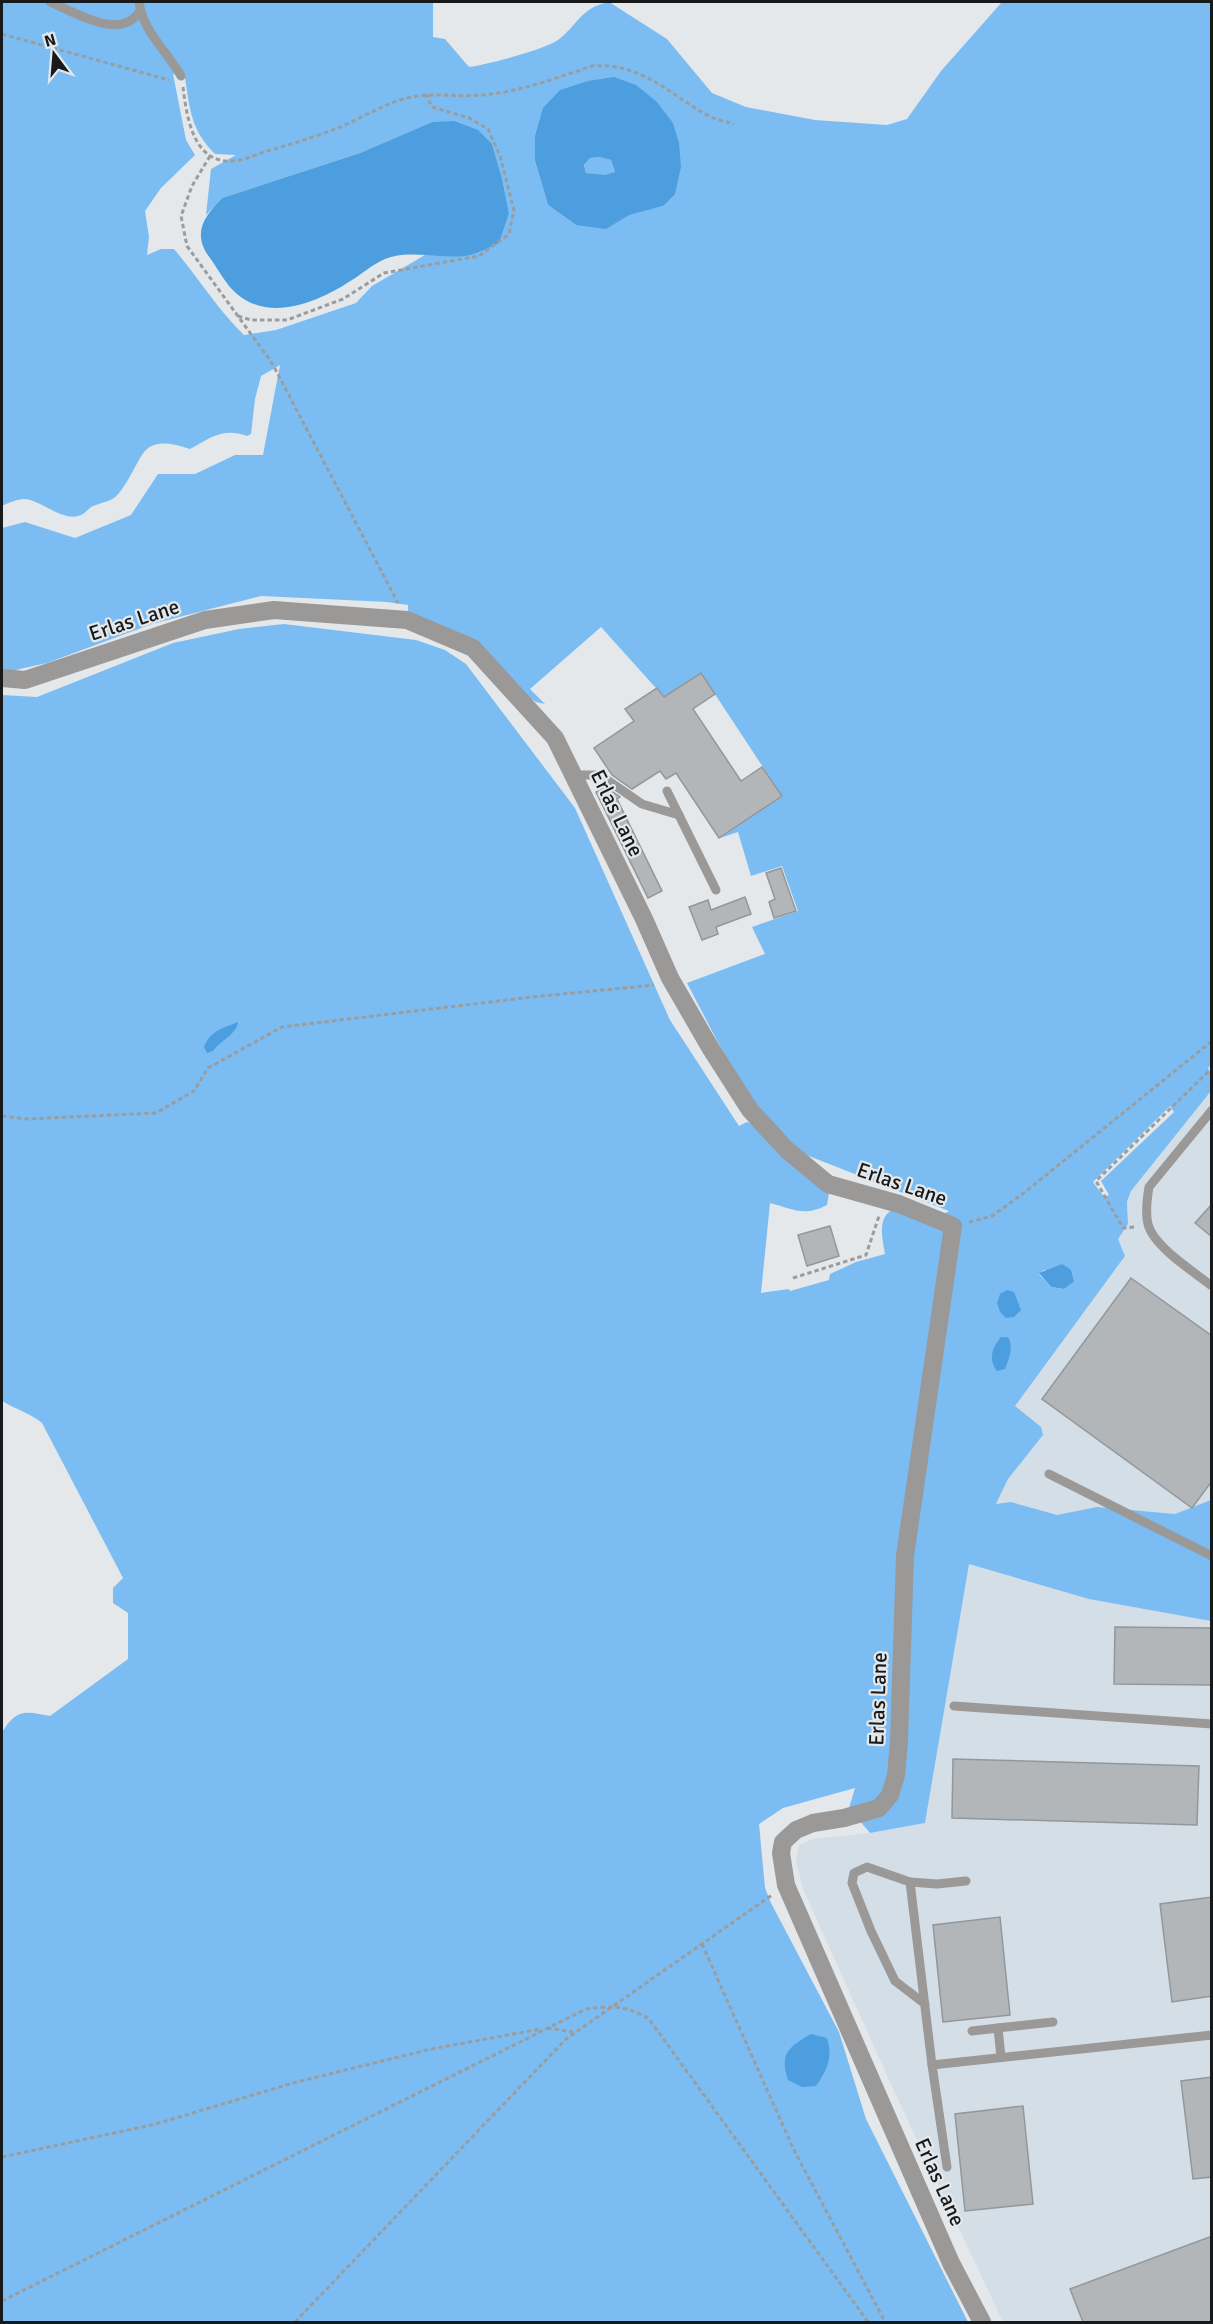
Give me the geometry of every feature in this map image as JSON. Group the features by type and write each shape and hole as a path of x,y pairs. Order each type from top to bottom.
{"street":[{"name":"Erlas Lane","path":"2,678 26,680 205,620 274,610 407,621 474,648 555,738 670,978 750,1110 787,1150 828,1184 891,1202 953,1226 905,1556 896,1775 890,1795 879,1808 844,1818 813,1823 796,1830 783,1842 781,1853 786,1886 951,2263 982,2322"}],"lane":[{"path":"50,2 108,25 124,25 135,19 140,6"},
{"path":"140,6 149,30 181,80"},
{"path":"574,775 600,775 642,804 679,815"},
{"path":"667,791 716,890"},
{"path":"1212,1110 1149,1187 1146,1200 1148,1226 1158,1242 1212,1286"},
{"path":"1049,1474 1212,1556"},
{"path":"954,1706 1212,1724"},
{"path":"925,2004 895,1981 871,1931 852,1883 854,1873 867,1867 910,1882 937,1884 966,1881"},
{"path":"910,1882 947,2167"},
{"path":"972,2031 1053,2022"},
{"path":"998,2028 1001,2056"},
{"path":"932,2065 1212,2035"}],"path":[{"path":"2,34 181,80 189,122 198,143 210,156 221,161 237,161 338,128 398,100 426,94 468,96 492,94 592,66 609,65 642,74 709,117 734,124"},
{"path":"238,316 251,320 288,320 343,299 384,273 479,256 508,234 514,210 500,156 488,129 469,118 432,107 426,94"},
{"path":"210,156 192,186 181,216 187,246 272,363 407,621"},
{"path":"2,1116 26,1119 156,1113 194,1091 208,1068 282,1027 523,998 653,986 670,978"},
{"path":"953,1226 992,1216 1212,1041"},
{"path":"1148,1226 1124,1228 1096,1181 1212,1068"},
{"path":"793,1278 866,1255 881,1210 891,1202"},
{"path":"296,2322 566,2039 786,1886"},
{"path":"702,1944 793,2148 885,2322"},
{"path":"2,2301 546,2028 586,2009 614,2005 635,2011 649,2019 868,2322"},
{"path":"2,2157 156,2124 293,2083 430,2049 546,2028 575,2033"}],"shaded area":[{"path":"2,2 433,2 433,37 445,39 469,67 515,56 551,44 565,34 586,12 609,2 667,39 712,93 746,107 815,120 887,125 907,119 941,71 1002,2 1211,2 1212,1064 1208,1068 1211,1073 1211,1091 1131,1191 1127,1202 1128,1224 1118,1239 1125,1256 1015,1406 1041,1427 1043,1435 1008,1479 996,1504 1011,1502 1057,1515 1097,1507 1175,1514 1211,1500 1211,1621 1089,1599 969,1564 925,1823 870,1833 849,1808 855,1788 783,1808 759,1824 765,1888 771,1903 839,2032 866,2119 968,2322 2,2322 2,1732 12,1719 22,1714 34,1713 50,1716 128,1659 128,1613 113,1603 113,1588 123,1578 42,1423 2,1401 2,695 37,697 173,643 239,629 284,624 416,640 445,650 466,664 575,808 670,1020 739,1126 747,1122 759,1126 829,1193 827,1205 812,1211 798,1211 770,1203 761,1293 789,1289 790,1291 829,1280 830,1274 856,1262 885,1254 882,1235 883,1222 889,1212 894,1209 931,1221 949,1211 791,1149 749,1102 687,983 765,954 752,927 798,911 782,866 751,876 738,832 720,838 782,796 701,673 664,697 601,627 530,689 545,704 536,702 523,693 482,649 418,630 408,611 408,605 261,596 152,624 47,663 2,673 2,528 25,522 75,538 131,515 158,474 195,474 235,455 263,455 280,365 261,376 255,399 251,434 247,436 224,433 190,449 161,444 152,446 140,458 116,496 81,515 67,516 24,499 2,506","holes":["173,74 185,78 193,119 207,145 215,154 236,155 211,169 206,215 222,198 360,153 432,122 492,144 509,213 468,255 425,255 372,286 356,303 276,330 244,335 225,315 174,249 161,249 147,255 149,237 145,211 161,188 195,155 186,140","679,143 663,206 576,225 548,205 535,161","1170,1106 1174,1112 1101,1181 1109,1195 1104,1197 1093,1182","1044,1270 1074,1282 1064,1289 1051,1287 1039,1274"]},
{"path":"614,77 636,85 657,102 673,123 679,143 681,167 675,194 663,206 629,215 606,229 576,225 548,205 535,161 535,136 543,108 560,90 588,81","holes":["599,157 611,160 615,172 605,175 586,173 584,165 590,158"]},
{"path":"454,121 478,130 492,144 509,213 499,243 470,255 410,254 391,257 375,264 325,295 295,306 280,308 250,303 237,294 204,249 201,241 202,225 210,211 222,198 360,153 432,122"},
{"path":"599,157 611,160 615,172 605,175 586,173 584,165 590,158"},
{"path":"238,1022 232,1034 213,1051 207,1053 204,1047 210,1037"},
{"path":"1211,1091 1211,2322 1003,2322 895,2093 803,1889 796,1861 799,1845 812,1839 870,1833 925,1823 968,1564 1008,1479 1043,1435 1014,1407 1125,1256 1117,1239 1128,1224 1127,1202 1131,1191"},
{"path":"1062,1264 1071,1270 1074,1282 1064,1289 1051,1287 1039,1273"},
{"path":"1007,1290 1014,1292 1021,1310 1014,1317 1006,1318 1000,1312 997,1303 1000,1294"},
{"path":"1001,1337 1008,1337 1011,1349 1005,1369 997,1371 992,1354"},
{"path":"811,2034 827,2038 829,2058 826,2069 816,2086 802,2087 788,2080 786,2057 792,2047"}],"building":[{"path":"701,673 715,694 693,709 741,781 762,767 782,796 719,838 676,773 666,779 660,771 632,789 612,775 594,748 634,721 625,709 657,688 664,697"},
{"path":"606,787 620,797 617,799 662,891 648,898 596,792"},
{"path":"781,868 796,911 774,918 769,902 775,899 766,873"},
{"path":"745,897 751,914 716,927 718,934 702,940 689,907 708,900 711,910"},
{"path":"1212,1204 1212,1237 1195,1223"},
{"path":"830,1226 839,1256 807,1266 798,1235"},
{"path":"1131,1278 1212,1336 1212,1481 1192,1508 1042,1399"},
{"path":"1115,1627 1212,1628 1212,1685 1114,1684"},
{"path":"953,1759 1199,1766 1197,1825 952,1818"},
{"path":"1212,1897 1212,1996 1172,2002 1160,1904"},
{"path":"1000,1917 1010,2015 943,2022 933,1925"},
{"path":"1212,2077 1212,2177 1193,2179 1181,2081"},
{"path":"1023,2106 1033,2204 965,2211 955,2114"},
{"path":"1212,2236 1212,2322 1083,2322 1070,2289"}]}
